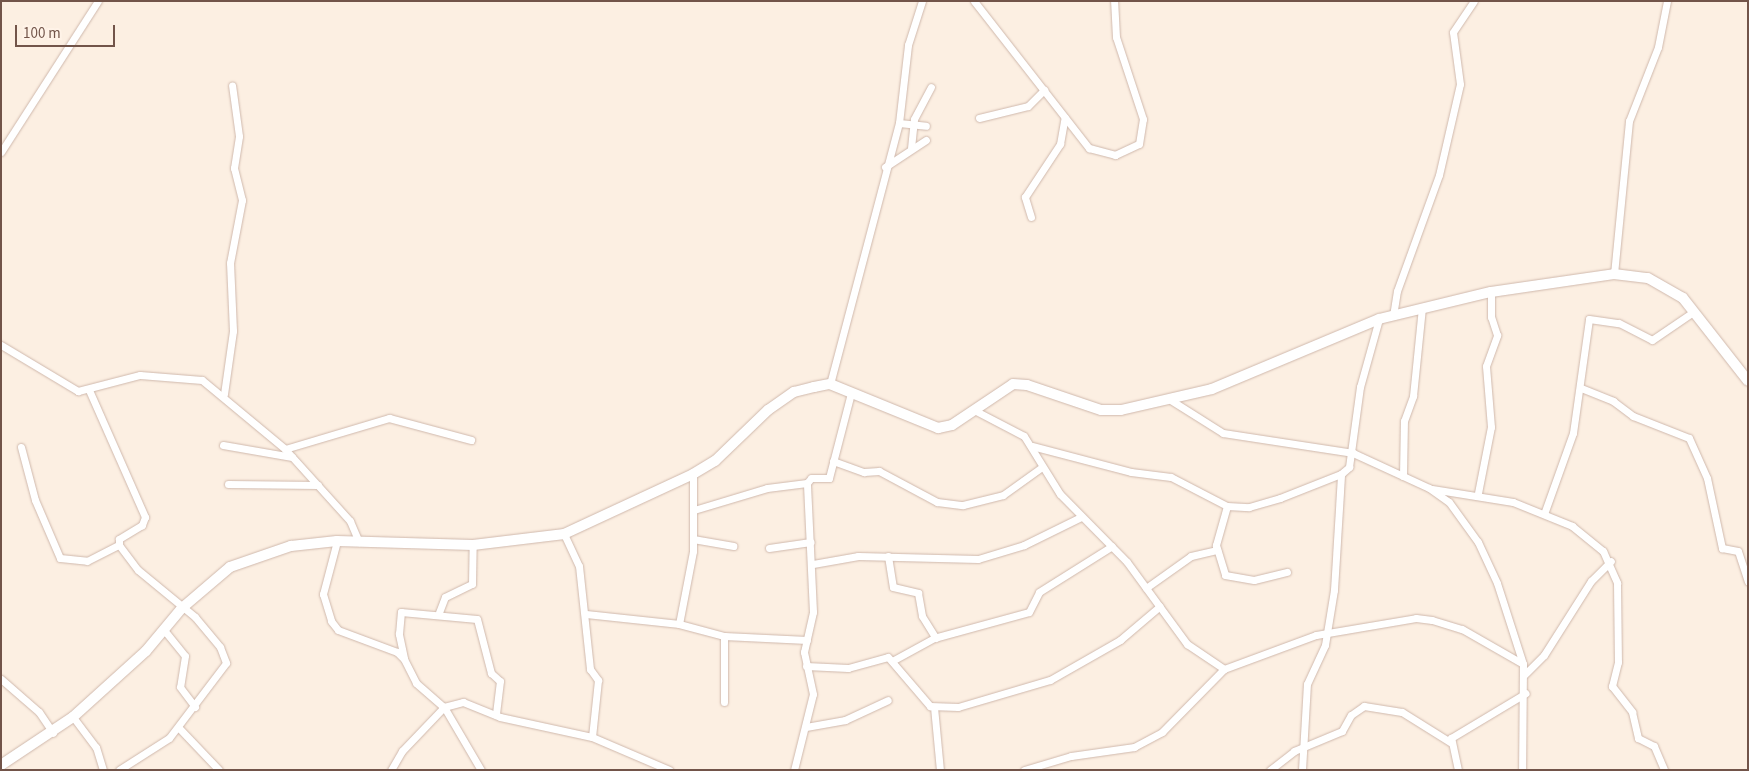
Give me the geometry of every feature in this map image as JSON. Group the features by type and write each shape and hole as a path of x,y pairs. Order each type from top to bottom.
{"main road":[{"path":"1,765 53,733 73,717 164,630 182,608 230,568 291,546 337,541 473,546 564,534 693,474 794,392 830,384 938,428 952,425 1013,384 1027,385 1101,410 1212,390 1379,319 1491,292 1614,274 1648,278 1668,287 1693,312 1748,380"}],"street":[{"path":"1,152 98,1"},
{"path":"830,384 885,167 899,123 908,45 922,1"},
{"path":"974,1 1065,117 1095,150 1115,155 1139,144 1141,102 1116,36 1114,1"},
{"path":"1393,316 1397,291 1440,176 1458,92 1461,76 1453,32 1474,1"},
{"path":"1614,274 1629,121 1658,47 1667,1"},
{"path":"224,394 233,330 230,263 242,200 234,168 239,136 232,85"},
{"path":"911,148 913,125 931,87"},
{"path":"979,118 1028,106 1044,90"},
{"path":"1031,217 1025,197 1060,144 1065,117"},
{"path":"899,123 926,126"},
{"path":"885,167 911,148 926,140"},
{"path":"1478,493 1491,427 1486,366 1497,335 1491,317 1491,292"},
{"path":"1403,476 1404,421 1412,396 1422,308"},
{"path":"1544,514 1565,466 1581,388 1589,319 1619,323 1652,340 1693,312"},
{"path":"1302,770 1307,684 1326,634 1339,544 1341,474 1353,453 1360,386 1379,319"},
{"path":"1,345 69,390 89,390 140,375 183,376 202,380 224,394 285,449 350,522 359,542"},
{"path":"1581,388 1613,401 1633,416 1689,438 1707,478 1722,548 1738,551 1748,580"},
{"path":"89,390 145,517 142,525 119,539 119,545 138,570 182,608 220,647 226,663 179,728 120,770"},
{"path":"794,770 813,694 806,666 807,640 812,628 813,564 807,483 811,478 829,478 851,393"},
{"path":"1169,399 1223,433 1353,453 1429,488 1449,502 1478,542 1497,583 1523,664 1526,692 1522,770"},
{"path":"974,410 1012,427 1032,446 1042,466 1081,517 1112,546 1188,644 1224,669"},
{"path":"285,449 389,418 470,440"},
{"path":"223,445 292,457"},
{"path":"1032,446 1131,472 1171,477 1227,506 1262,504 1341,474"},
{"path":"21,447 35,500 60,558 87,562 119,545"},
{"path":"833,461 864,472 878,472 937,502 963,505 1003,494 1042,466"},
{"path":"680,624 693,539 693,474"},
{"path":"694,510 767,488 807,483"},
{"path":"228,484 318,485"},
{"path":"1429,488 1478,493 1544,514 1593,539 1611,560 1618,631 1612,686 1632,712 1638,738 1654,746 1664,770"},
{"path":"1227,506 1216,550 1222,571 1235,578 1265,579 1287,572"},
{"path":"813,564 888,556 978,560 1040,539 1081,517"},
{"path":"564,534 579,566 586,614 590,669 598,680 592,737"},
{"path":"693,539 733,546"},
{"path":"337,541 323,594 332,621 338,630 397,652 404,659"},
{"path":"769,548 811,542"},
{"path":"438,615 445,597 472,584 473,546"},
{"path":"892,661 936,638 1029,612 1039,592 1112,546"},
{"path":"1146,588 1191,556 1216,550"},
{"path":"888,556 892,587 918,593 922,616 936,638"},
{"path":"1524,675 1544,655 1591,581 1611,560"},
{"path":"934,707 958,707 1045,682 1120,640 1160,606"},
{"path":"481,770 444,707 416,683 404,659 399,634 401,612 438,615 480,623 491,673 500,680 496,715"},
{"path":"586,614 680,624 724,636 807,640"},
{"path":"1024,770 1071,756 1134,747 1150,740 1224,669 1280,646 1326,634 1416,618 1432,620 1462,629 1523,664"},
{"path":"164,630 184,656 180,687 195,707"},
{"path":"724,636 724,702"},
{"path":"806,666 839,669 885,657 892,661 934,707 940,770"},
{"path":"1,679 39,712 53,733"},
{"path":"1450,742 1469,724 1526,692"},
{"path":"806,727 845,720 888,700"},
{"path":"391,770 410,741 444,707 474,704 496,715 592,737 669,770"},
{"path":"1270,770 1304,746 1334,735 1357,709 1374,705 1402,712 1450,742 1458,770"},
{"path":"73,717 96,747 103,770"},
{"path":"179,728 219,770"}]}
